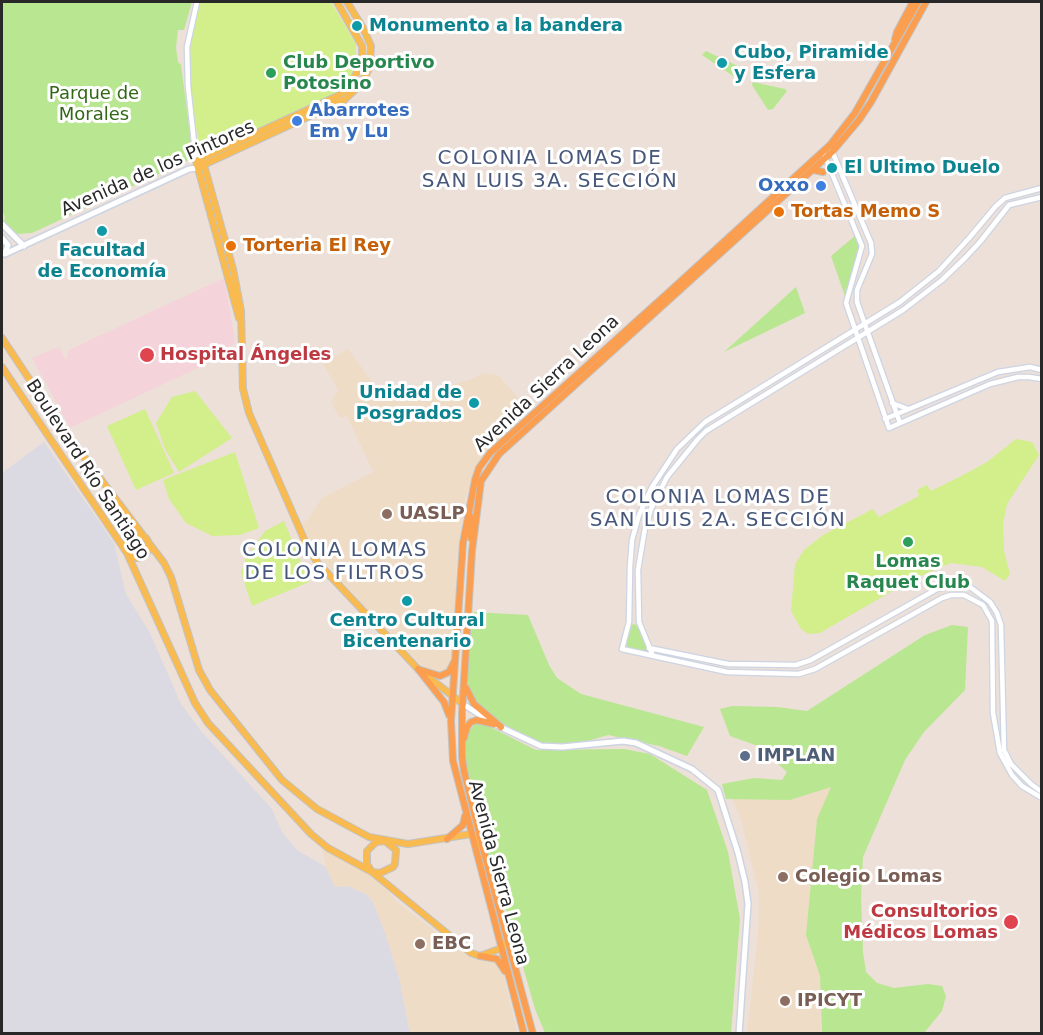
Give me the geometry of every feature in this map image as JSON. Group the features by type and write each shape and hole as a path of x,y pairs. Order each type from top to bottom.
{"highway":[{"path":"894,46 897,32 913,2"},
{"name":"Avenida Sierra Leona","path":"831,148 844,130 865,89 894,46 918,2"},
{"name":"Avenida Sierra Leona","path":"532,1034 483,849 462,757 473,543 481,481 499,454 824,155 859,120 926,2"},
{"path":"859,120 866,101 865,89 886,74"},
{"name":"Avenida Sierra Leona","path":"524,1034 453,761 451,721 462,554 470,497 480,468 490,453 814,170 824,155"},
{"path":"814,170 823,172"},
{"path":"470,497 470,534 473,543"},
{"path":"462,554 468,557 472,573"},
{"path":"418,669 440,676 449,672 456,656"},
{"path":"418,669 444,702 451,721"},
{"path":"465,677 466,689 474,704 501,727"},
{"path":"462,757 465,735 471,722 477,720 494,724"},
{"path":"447,839 463,825 465,809"},
{"path":"480,956 497,959 510,981"}],"main road":[{"path":"301,117 345,92 360,65 362,57 359,38 337,2"},
{"path":"301,117 351,96 369,69 371,46 347,2"},
{"path":"362,57 366,60 371,58"},
{"path":"360,65 369,69"},
{"name":"Avenida de los Pintores","path":"3,255 301,117"},
{"path":"200,163 240,320 243,389 249,413 307,546 317,562 418,669 463,704 494,724 541,746 562,747 623,741 636,743 692,770 718,790 729,818 746,882 748,904 739,1034"},
{"path":"2,224 24,246"},
{"path":"4,240 24,246"},
{"path":"3,255 8,247 4,240"},
{"name":"Boulevard Río Santiago","path":"2,337 64,432 147,539 171,577 200,670 210,690 282,780 305,801 369,837 408,844 471,834"},
{"name":"Boulevard Río Santiago","path":"2,367 127,553 195,702 208,723 305,828 328,848 372,872 471,953 480,956"},
{"path":"138,534 147,539 148,552 144,557 136,558 127,553 125,545 129,538 138,534"},
{"path":"471,834 483,849"},
{"path":"385,841 396,850 393,867 380,873 372,872 367,864 367,851 376,842 385,841"},
{"path":"480,956 502,948 509,941"}],"street":[{"path":"197,2 187,47 188,86 200,163"},
{"path":"831,148 871,243 872,254 856,298 900,423"},
{"path":"824,155 862,246 846,303 889,428 996,382 1029,377 1041,379"},
{"path":"1041,188 1005,198 939,271 900,302 705,422 677,449 658,474 639,515 632,540 629,622 622,649 720,671 799,674 811,671 872,639 942,598 951,595 973,598 983,605 992,621 994,723 1000,753 1012,775 1022,786 1041,798"},
{"path":"653,656 639,622 638,570 645,528 651,509 667,477 706,431 903,310 942,280 980,242 1009,205 1041,197"},
{"path":"885,419 998,372 1030,367 1041,370"},
{"path":"892,403 908,409"},
{"path":"649,648 720,663 772,666 796,664 811,660 937,589 962,585 977,590 990,602 999,618 1004,750 1011,764 1041,792"},
{"path":"973,598 977,590"},
{"path":"868,629 872,639"},
{"path":"992,686 1002,687"}],"shaded area":[{"name":"Hospital Ángeles","path":"224,278 234,334 235,344 229,346 232,352 70,428 32,358 59,347 66,360 69,350"},
{"name":"UASLP","path":"348,349 382,395 388,399 434,390 472,379 484,373 498,375 529,410 499,438 476,466 465,500 457,561 454,654 450,667 440,674 434,674 423,666 389,634 310,546 302,524 322,498 373,472 347,416 340,418 331,403 338,390 323,364"},
{"path":"44,442 114,543 126,594 150,633 181,704 201,731 272,809 282,832 297,850 326,867 335,887 348,886 366,894 373,902 400,981 410,1033 2,1033 2,473"},
{"path":"832,786 817,819 806,935 820,976 821,1033 747,1033 758,935 759,894 742,824 733,799 790,800"},
{"name":"EBC","path":"322,848 364,871 388,891 396,901 463,953 496,961 502,969 517,1033 410,1033 400,981 373,902 366,894 348,886 335,887 326,867"}],"green space":[{"name":"Parque de Morales","path":"2,2 192,2 184,30 178,30 176,48 178,62 181,65 192,149 191,159 32,233 16,234 3,223 5,218 2,208"},
{"name":"Club Deportivo Potosino","path":"199,2 331,2 356,44 356,68 350,79 342,81 342,91 213,151 202,150 193,111 189,65 191,32"},
{"path":"706,51 748,71 739,80 702,55"},
{"path":"753,82 787,91 773,109 768,110 752,85"},
{"path":"856,235 860,248 846,299 831,256"},
{"path":"796,287 805,313 724,352"},
{"path":"195,391 232,438 179,472 165,449 156,423 172,397"},
{"path":"145,409 174,473 136,490 107,426"},
{"name":"Lomas Raquet Club","path":"1016,439 1032,442 1039,455 1007,504 1003,524 1004,551 1010,574 1005,581 982,567 951,563 894,590 820,633 808,634 801,629 791,611 795,564 804,550 823,535 873,509 879,517 919,496 917,490 927,485 931,491 963,475 987,462"},
{"path":"235,452 259,528 240,535 212,536 186,523 169,499 163,480"},
{"path":"284,521 309,582 252,606 241,573 246,558 265,531"},
{"path":"473,612 528,615 549,665 557,678 581,694 704,727 687,756 659,746 608,735 584,742 562,744 540,743 526,737 483,712 469,689 467,675"},
{"path":"634,624 648,648 646,655 627,650 625,641 629,626"},
{"path":"952,625 968,627 965,690 924,732 905,760 863,857 861,897 866,972 877,983 894,988 928,984 942,986 946,996 942,1011 924,1033 822,1033 820,976 806,935 817,819 831,787 790,800 726,799 722,784 754,778 782,780 787,772 758,746 730,736 720,709 732,706 777,707 807,711 925,635"},
{"path":"476,723 484,724 536,750 624,749 650,754 707,790 728,852 740,919 731,1033 545,1033 535,1009 507,911 498,902 475,809 466,764 465,744 467,733"}],"place":[{"name":"Monumento a la bandera","path":"357,26"},
{"name":"Cubo, Piramide y Esfera","path":"722,63"},
{"name":"Club Deportivo Potosino","path":"271,73"},
{"name":"Abarrotes Em y Lu","path":"297,121"},
{"name":"El Ultimo Duelo","path":"832,168"},
{"name":"Oxxo","path":"821,186"},
{"name":"Tortas Memo S","path":"779,212"},
{"name":"Facultad de Economía","path":"102,231"},
{"name":"Torteria El Rey","path":"231,246"},
{"name":"Hospital Ángeles","path":"147,355"},
{"name":"Unidad de Posgrados","path":"474,403"},
{"name":"UASLP","path":"387,514"},
{"name":"Lomas Raquet Club","path":"908,542"},
{"name":"Centro Cultural Bicentenario","path":"407,601"},
{"name":"IMPLAN","path":"745,756"},
{"name":"Colegio Lomas","path":"783,877"},
{"name":"Consultorios Médicos Lomas","path":"1011,922"},
{"name":"EBC","path":"420,944"},
{"name":"IPICYT","path":"785,1001"}],"district":[{"name":"COLONIA LOMAS DE SAN LUIS 3A. SECCIÓN","path":"550,170"},
{"name":"COLONIA LOMAS DE SAN LUIS 2A. SECCIÓN","path":"718,510"},
{"name":"COLONIA LOMAS DE LOS FILTROS","path":"335,562"}]}
